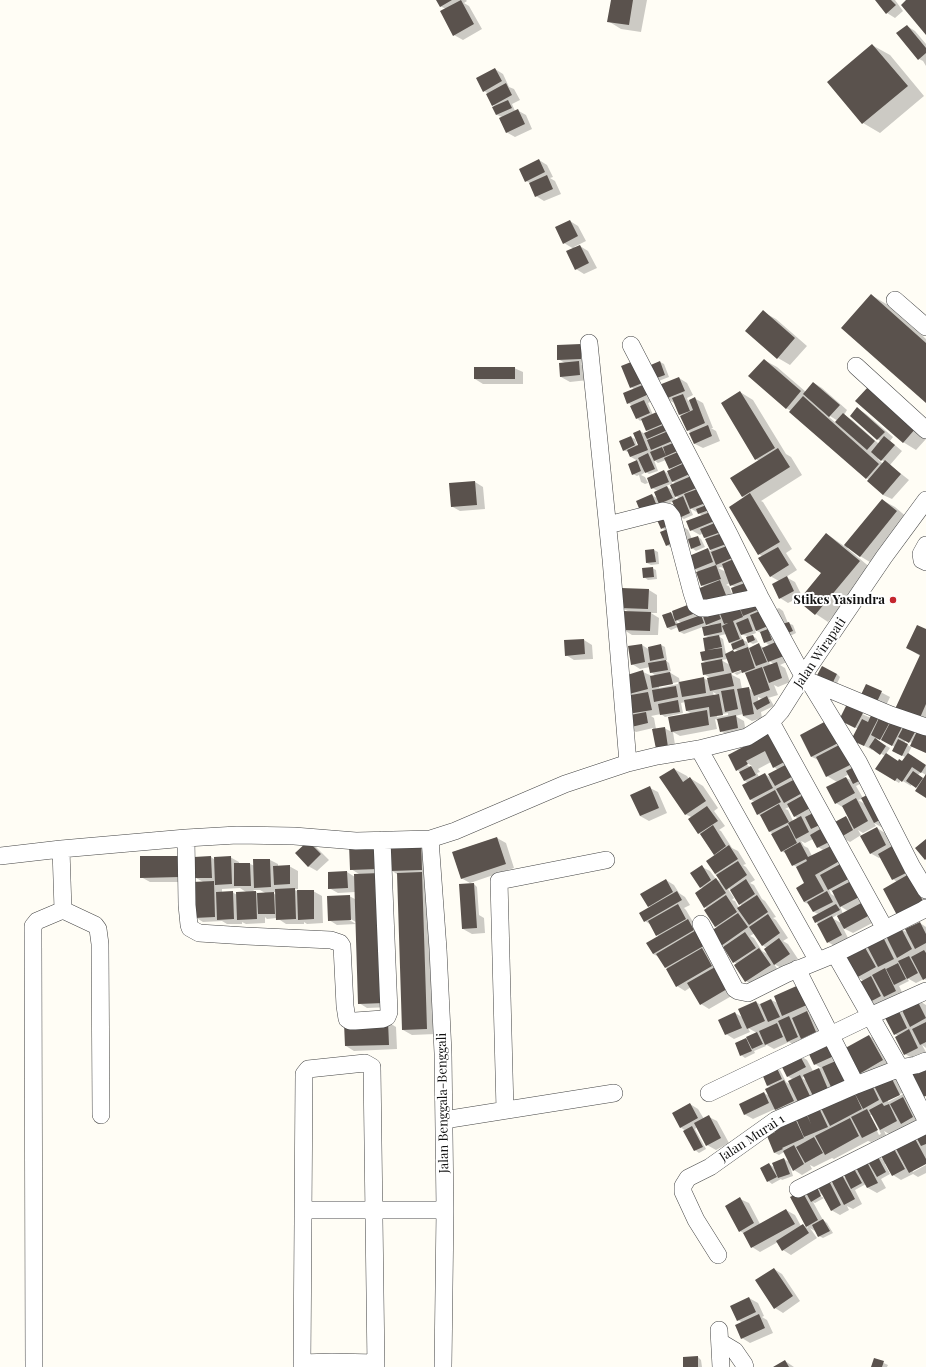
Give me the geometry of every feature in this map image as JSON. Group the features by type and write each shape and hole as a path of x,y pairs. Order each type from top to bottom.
{"street":[{"path":"895,300 926,327"},
{"path":"588,343 608,525 628,763"},
{"path":"631,345 760,597 806,678 859,763 912,867 926,890"},
{"path":"856,366 926,430"},
{"name":"Jalan Wirapati","path":"0,856 61,849 237,835 294,836 356,841 430,839 455,831 565,784 628,763 657,756 699,749 747,737 771,722 785,706 806,678 884,557 926,500"},
{"path":"608,525 662,511 668,512 672,517 696,605 701,608 707,608 760,597"},
{"path":"926,545 920,554 922,560 926,562"},
{"path":"806,678 891,715 926,727"},
{"path":"771,722 885,929"},
{"path":"699,749 818,961"},
{"path":"186,838 187,905 188,925 190,928 199,933 331,940 340,943 342,946 345,1006 347,1019 350,1021 383,1019 387,1017 389,1012 382,840"},
{"name":"Jalan Benggala-Benggali","path":"430,839 438,949 443,1053 445,1210 443,1367"},
{"path":"61,849 63,910"},
{"path":"505,1110 499,881 606,860"},
{"path":"34,1367 32,932 33,926 37,921 63,910 94,925 98,929 100,944 101,1115"},
{"path":"701,924 735,989 748,993 925,911"},
{"path":"835,954 900,1068 926,1120"},
{"path":"797,969 856,1085"},
{"path":"710,1093 870,1016 926,991"},
{"name":"Jalan Murai 1","path":"718,1255 696,1220 683,1192 682,1186 684,1182 693,1174 710,1167 776,1120 856,1085 900,1068 916,1065 926,1061"},
{"path":"365,1063 372,1067 374,1210 376,1365 332,1362 302,1365 304,1074 308,1069 365,1063"},
{"path":"444,1120 614,1093"},
{"path":"798,1189 926,1125"},
{"path":"304,1210 445,1210"},
{"path":"721,1367 720,1336 735,1351 745,1367"}],"building":[{"path":"436,0 452,0 440,7"},
{"path":"461,0 474,24 453,36 440,11"},
{"path":"611,0 633,0 629,25 607,22"},
{"path":"875,0 891,0 896,5 886,14"},
{"path":"906,0 926,0 926,35 901,5"},
{"path":"907,25 926,48 926,53 918,60 896,33"},
{"path":"872,44 908,86 862,124 827,82"},
{"path":"495,68 502,81 483,92 476,78"},
{"path":"506,83 512,95 492,106 486,94"},
{"path":"508,100 512,108 496,115 492,107"},
{"path":"518,109 525,124 506,133 499,118"},
{"path":"539,159 545,172 525,182 519,169"},
{"path":"547,175 553,189 535,197 529,183"},
{"path":"570,220 578,236 563,244 555,227"},
{"path":"580,245 589,263 575,270 566,251"},
{"path":"871,294 926,343 926,403 841,328"},
{"path":"763,310 795,338 777,359 745,331"},
{"path":"581,344 581,359 557,360 557,345"},
{"path":"764,359 801,391 786,409 748,376"},
{"path":"636,360 645,382 630,388 621,366"},
{"path":"579,361 580,375 560,377 559,363"},
{"path":"660,361 665,375 651,380 646,367"},
{"path":"474,367 515,367 515,379 474,379"},
{"path":"679,377 685,391 665,399 659,385"},
{"path":"813,382 840,405 829,417 803,394"},
{"path":"645,384 649,394 627,404 623,393"},
{"path":"868,387 916,428 903,443 855,401"},
{"path":"740,391 775,448 755,460 721,403"},
{"path":"683,394 690,411 679,415 672,398"},
{"path":"803,396 879,464 866,479 789,412"},
{"path":"695,397 705,423 687,431 680,416 693,410 689,400"},
{"path":"644,400 650,413 636,419 630,406"},
{"path":"857,407 885,432 877,440 850,416"},
{"path":"659,411 665,423 646,431 641,419"},
{"path":"843,413 875,441 867,450 835,422"},
{"path":"668,423 670,429 647,439 644,433"},
{"path":"708,425 712,436 694,444 689,433"},
{"path":"673,429 677,439 651,450 647,440"},
{"path":"640,430 648,450 630,457 627,450 638,445 633,433"},
{"path":"631,436 635,445 623,451 619,441"},
{"path":"884,436 895,445 881,461 871,452"},
{"path":"678,441 682,449 666,456 663,447"},
{"path":"662,447 666,456 654,461 650,452"},
{"path":"778,448 790,467 742,497 730,478"},
{"path":"685,449 689,460 669,469 664,458"},
{"path":"648,453 655,469 645,473 638,458"},
{"path":"637,460 641,471 632,475 628,464"},
{"path":"885,460 901,474 883,495 867,481"},
{"path":"689,461 694,472 672,482 667,471"},
{"path":"664,470 669,482 651,489 647,478"},
{"path":"696,474 701,486 675,497 670,485"},
{"path":"475,481 477,505 451,507 449,483"},
{"path":"667,486 673,498 659,504 654,492"},
{"path":"703,487 708,502 690,509 684,494"},
{"path":"750,493 780,542 758,555 729,507"},
{"path":"652,494 659,511 676,522 661,529 654,513 643,518 636,501"},
{"path":"683,496 690,513 679,518 672,501"},
{"path":"882,499 897,511 860,557 844,545"},
{"path":"709,504 712,509 698,514 696,509"},
{"path":"713,511 717,520 690,531 686,521"},
{"path":"717,522 721,532 704,538 700,529"},
{"path":"680,524 685,537 666,546 660,532"},
{"path":"725,532 729,543 710,550 705,539"},
{"path":"826,533 860,561 815,615 798,601 821,573 804,560"},
{"path":"698,536 701,545 691,549 688,539"},
{"path":"732,544 737,556 716,565 711,552"},
{"path":"778,547 789,565 770,577 758,558"},
{"path":"708,548 713,562 693,570 689,556"},
{"path":"654,549 656,562 646,563 645,550"},
{"path":"736,558 745,580 730,586 722,564"},
{"path":"716,565 721,579 701,586 696,572"},
{"path":"653,567 654,577 643,578 642,568"},
{"path":"787,576 794,591 779,599 772,584"},
{"path":"720,580 726,595 713,599 721,619 706,625 699,605 697,589"},
{"path":"745,583 748,591 734,597 731,588"},
{"path":"621,588 649,589 648,609 620,608"},
{"path":"758,596 762,608 743,616 738,603"},
{"path":"690,604 693,614 675,621 672,611"},
{"path":"738,604 743,617 733,621 740,639 729,643 722,626 728,623 724,624 719,611"},
{"path":"762,610 768,626 756,631 750,615"},
{"path":"623,611 651,612 650,631 623,630"},
{"path":"671,612 676,625 667,628 662,615"},
{"path":"701,615 704,623 679,632 676,624"},
{"path":"748,618 753,631 741,635 736,623"},
{"path":"789,622 793,631 785,634 782,624"},
{"path":"721,623 722,632 704,636 702,627"},
{"path":"917,625 926,629 926,704 919,720 895,709 920,655 906,648"},
{"path":"768,629 772,640 764,643 760,632"},
{"path":"719,635 722,647 707,650 722,648 723,657 702,661 700,652 705,651 703,638"},
{"path":"753,635 755,640 748,643 746,637"},
{"path":"584,639 585,654 565,656 564,640"},
{"path":"743,639 745,645 733,650 731,644"},
{"path":"778,641 784,656 768,662 762,648"},
{"path":"759,643 767,662 756,666 749,648"},
{"path":"642,644 645,662 631,665 628,646"},
{"path":"661,644 664,658 650,661 648,647"},
{"path":"748,647 755,668 742,673 741,670 732,673 725,654 733,650 734,652"},
{"path":"722,659 724,671 703,675 701,663"},
{"path":"666,660 668,670 650,673 648,663"},
{"path":"777,662 782,678 769,683 763,667"},
{"path":"822,666 837,674 831,686 816,677"},
{"path":"762,667 770,690 754,696 745,673"},
{"path":"643,670 648,689 629,694 624,676"},
{"path":"670,672 673,684 652,688 650,676"},
{"path":"731,673 734,686 710,691 707,678"},
{"path":"704,677 706,693 682,697 679,682"},
{"path":"866,684 882,691 875,706 859,699"},
{"path":"676,686 678,697 654,702 652,690"},
{"path":"749,687 754,714 743,716 737,689"},
{"path":"734,689 738,709 725,712 721,691"},
{"path":"648,692 652,710 628,714 625,696"},
{"path":"719,694 723,715 710,717 709,707 686,711 684,700"},
{"path":"767,696 770,703 757,710 753,703"},
{"path":"678,700 680,712 660,715 658,704"},
{"path":"847,704 863,713 855,728 839,720"},
{"path":"707,710 709,725 671,732 668,717"},
{"path":"873,711 880,715 864,746 851,740 862,719 868,722"},
{"path":"646,712 648,723 627,728 625,716"},
{"path":"881,714 891,720 880,740 871,735"},
{"path":"736,715 738,728 720,732 717,719"},
{"path":"892,719 903,725 892,746 881,740"},
{"path":"828,720 840,742 811,757 800,735"},
{"path":"904,726 915,732 909,743 898,737"},
{"path":"665,727 668,747 656,749 652,729"},
{"path":"919,727 926,731 926,753 910,746"},
{"path":"773,731 788,760 773,768 765,751 746,761 748,764 736,771 728,755"},
{"path":"875,738 886,746 880,755 869,747"},
{"path":"898,739 908,744 902,756 892,751"},
{"path":"841,744 852,764 826,777 816,757"},
{"path":"886,753 898,761 899,759 902,761 908,753 926,765 921,773 912,767 902,782 897,778 895,781 875,769"},
{"path":"791,762 797,774 775,786 768,774"},
{"path":"751,766 756,775 744,781 739,772"},
{"path":"854,767 861,780 853,784 846,771"},
{"path":"674,768 683,782 690,777 706,801 685,815 659,777"},
{"path":"913,771 923,778 916,788 906,781"},
{"path":"765,773 773,788 750,800 742,785"},
{"path":"926,774 926,798 915,791"},
{"path":"799,777 806,791 784,803 776,789"},
{"path":"846,777 855,793 835,804 826,787"},
{"path":"650,786 659,808 640,816 630,795"},
{"path":"775,790 781,802 757,815 751,803"},
{"path":"873,792 886,817 874,823 861,798"},
{"path":"805,794 812,807 794,817 787,804"},
{"path":"856,798 868,821 854,829 842,806"},
{"path":"779,804 789,822 769,832 760,815"},
{"path":"707,806 718,821 698,834 688,819"},
{"path":"817,811 824,823 811,829 805,817"},
{"path":"801,816 809,832 796,839 788,823"},
{"path":"846,816 853,830 841,837 833,823"},
{"path":"713,825 726,846 714,855 700,834"},
{"path":"788,825 797,843 781,852 771,834"},
{"path":"877,827 886,845 870,854 860,836"},
{"path":"822,828 829,842 817,848 810,835"},
{"path":"497,837 506,864 461,879 452,852"},
{"path":"926,839 926,859 925,860 915,848"},
{"path":"421,840 422,870 390,871 389,841"},
{"path":"308,841 321,854 308,867 295,853"},
{"path":"800,842 808,857 835,844 843,859 815,875 824,891 804,902 796,888 804,883 796,867 807,861 806,859 792,866 784,851"},
{"path":"377,843 378,869 350,870 349,844"},
{"path":"729,845 738,859 715,874 706,861"},
{"path":"894,845 908,872 892,880 878,854"},
{"path":"140,856 180,856 180,877 140,878"},
{"path":"211,856 212,878 195,878 194,857"},
{"path":"231,856 232,884 215,885 214,857"},
{"path":"253,859 270,859 271,887 254,888"},
{"path":"738,861 747,875 726,890 716,875"},
{"path":"844,862 852,877 828,890 820,875"},
{"path":"234,863 250,863 251,886 234,886"},
{"path":"290,865 290,884 274,885 273,866"},
{"path":"702,865 711,880 700,888 690,873"},
{"path":"347,871 348,888 328,889 328,872"},
{"path":"422,872 427,1029 402,1030 397,873"},
{"path":"380,873 384,1003 358,1004 354,874"},
{"path":"909,874 924,903 898,917 883,889"},
{"path":"716,878 726,893 704,908 695,893"},
{"path":"666,879 673,892 648,907 640,894"},
{"path":"746,879 755,894 739,905 730,890"},
{"path":"855,879 863,895 840,907 832,891"},
{"path":"214,881 215,917 194,918 192,882"},
{"path":"474,883 477,928 462,929 459,884"},
{"path":"295,888 296,919 276,920 275,889"},
{"path":"297,890 314,890 314,919 298,920"},
{"path":"233,891 234,919 217,920 216,892"},
{"path":"256,891 257,919 237,920 236,892"},
{"path":"677,891 682,900 644,922 639,913"},
{"path":"827,891 833,902 813,912 807,902"},
{"path":"274,892 275,914 258,914 257,893"},
{"path":"350,895 351,920 328,921 327,896"},
{"path":"726,895 737,912 715,927 704,910"},
{"path":"757,895 768,912 749,925 737,908"},
{"path":"863,902 870,915 844,929 837,916"},
{"path":"678,904 686,919 656,936 648,921"},
{"path":"836,904 840,910 815,923 812,917"},
{"path":"738,913 748,927 721,946 711,931"},
{"path":"768,914 780,933 762,946 749,927"},
{"path":"832,916 842,935 827,943 817,924"},
{"path":"688,919 694,930 653,954 646,943"},
{"path":"920,922 926,934 926,943 915,949 905,929"},
{"path":"901,928 912,949 897,958 886,936"},
{"path":"698,929 707,944 665,968 656,954"},
{"path":"745,932 756,948 733,963 723,947"},
{"path":"882,935 894,959 878,967 866,944"},
{"path":"779,938 790,954 774,965 764,949"},
{"path":"863,944 876,967 856,978 844,954"},
{"path":"702,948 712,966 676,987 666,969"},
{"path":"759,948 771,965 745,982 734,965"},
{"path":"924,950 926,953 926,978 923,980 911,957"},
{"path":"909,956 918,973 907,979 898,961"},
{"path":"898,963 906,979 894,985 886,969"},
{"path":"715,967 727,989 700,1005 687,983"},
{"path":"885,968 896,991 884,997 872,975"},
{"path":"871,976 881,996 868,1003 858,983"},
{"path":"801,984 809,1004 782,1016 774,996"},
{"path":"916,998 926,1018 910,1027 900,1006"},
{"path":"771,999 780,1017 768,1022 760,1004"},
{"path":"756,1001 765,1021 747,1029 738,1009"},
{"path":"897,1007 907,1028 894,1035 883,1014"},
{"path":"807,1011 816,1032 801,1039 792,1018"},
{"path":"735,1012 742,1028 725,1035 718,1020"},
{"path":"789,1016 798,1037 787,1042 778,1021"},
{"path":"388,1021 389,1045 345,1046 344,1023"},
{"path":"926,1022 926,1042 920,1045 912,1029"},
{"path":"777,1023 783,1037 765,1045 759,1031"},
{"path":"909,1029 918,1048 904,1055 895,1037"},
{"path":"757,1032 763,1044 752,1049 746,1037"},
{"path":"869,1035 883,1060 854,1077 840,1051"},
{"path":"746,1038 752,1051 740,1056 735,1043"},
{"path":"828,1043 834,1056 814,1065 808,1052"},
{"path":"799,1054 806,1067 787,1077 780,1063"},
{"path":"838,1060 848,1079 831,1087 822,1067"},
{"path":"776,1066 782,1079 767,1086 762,1074"},
{"path":"926,1066 926,1096 923,1097 910,1074"},
{"path":"819,1068 828,1089 813,1096 803,1075"},
{"path":"889,1073 900,1095 883,1103 872,1082"},
{"path":"800,1075 810,1096 798,1102 788,1081"},
{"path":"784,1080 794,1101 775,1110 765,1089"},
{"path":"870,1081 879,1100 863,1109 853,1090"},
{"path":"764,1092 769,1103 744,1115 739,1104"},
{"path":"855,1094 862,1109 830,1126 820,1106 837,1098 839,1102"},
{"path":"903,1097 913,1117 901,1124 890,1104"},
{"path":"690,1103 698,1118 680,1128 672,1113"},
{"path":"882,1103 884,1106 889,1104 897,1121 880,1130 869,1110"},
{"path":"818,1106 828,1127 804,1137 795,1116 805,1111 811,1124 806,1112"},
{"path":"867,1109 878,1130 862,1138 851,1117"},
{"path":"709,1115 721,1138 706,1146 694,1123"},
{"path":"794,1116 804,1138 774,1153 767,1136 775,1132 772,1126"},
{"path":"850,1118 859,1136 825,1155 815,1136"},
{"path":"692,1126 703,1147 694,1151 683,1131"},
{"path":"926,1130 926,1144 921,1146 915,1135"},
{"path":"913,1135 926,1159 926,1164 909,1173 894,1145"},
{"path":"814,1137 823,1153 805,1163 796,1147"},
{"path":"794,1145 804,1164 793,1171 783,1151"},
{"path":"893,1147 905,1169 892,1176 880,1154"},
{"path":"877,1155 886,1172 877,1177 867,1160"},
{"path":"784,1158 790,1174 778,1178 772,1163"},
{"path":"866,1160 878,1183 867,1188 855,1166"},
{"path":"769,1163 777,1177 767,1182 760,1168"},
{"path":"853,1167 862,1183 851,1189 843,1173"},
{"path":"842,1175 855,1199 844,1205 831,1180"},
{"path":"828,1179 841,1205 831,1211 817,1185"},
{"path":"816,1185 821,1196 811,1202 805,1191"},
{"path":"802,1191 818,1220 806,1227 790,1197"},
{"path":"740,1197 754,1223 739,1232 725,1206"},
{"path":"786,1209 795,1224 751,1248 743,1233"},
{"path":"823,1219 830,1231 818,1237 812,1225"},
{"path":"803,1224 809,1233 782,1251 776,1241"},
{"path":"774,1268 793,1296 774,1309 755,1280"},
{"path":"749,1297 756,1312 737,1321 730,1306"},
{"path":"759,1314 765,1328 741,1339 735,1325"},
{"path":"698,1356 698,1367 683,1367 683,1357"},
{"path":"874,1358 884,1361 882,1367 871,1367"},
{"path":"785,1360 789,1367 773,1367"}],"place":[{"name":"Stikes Yasindra","path":"893,600"}]}
